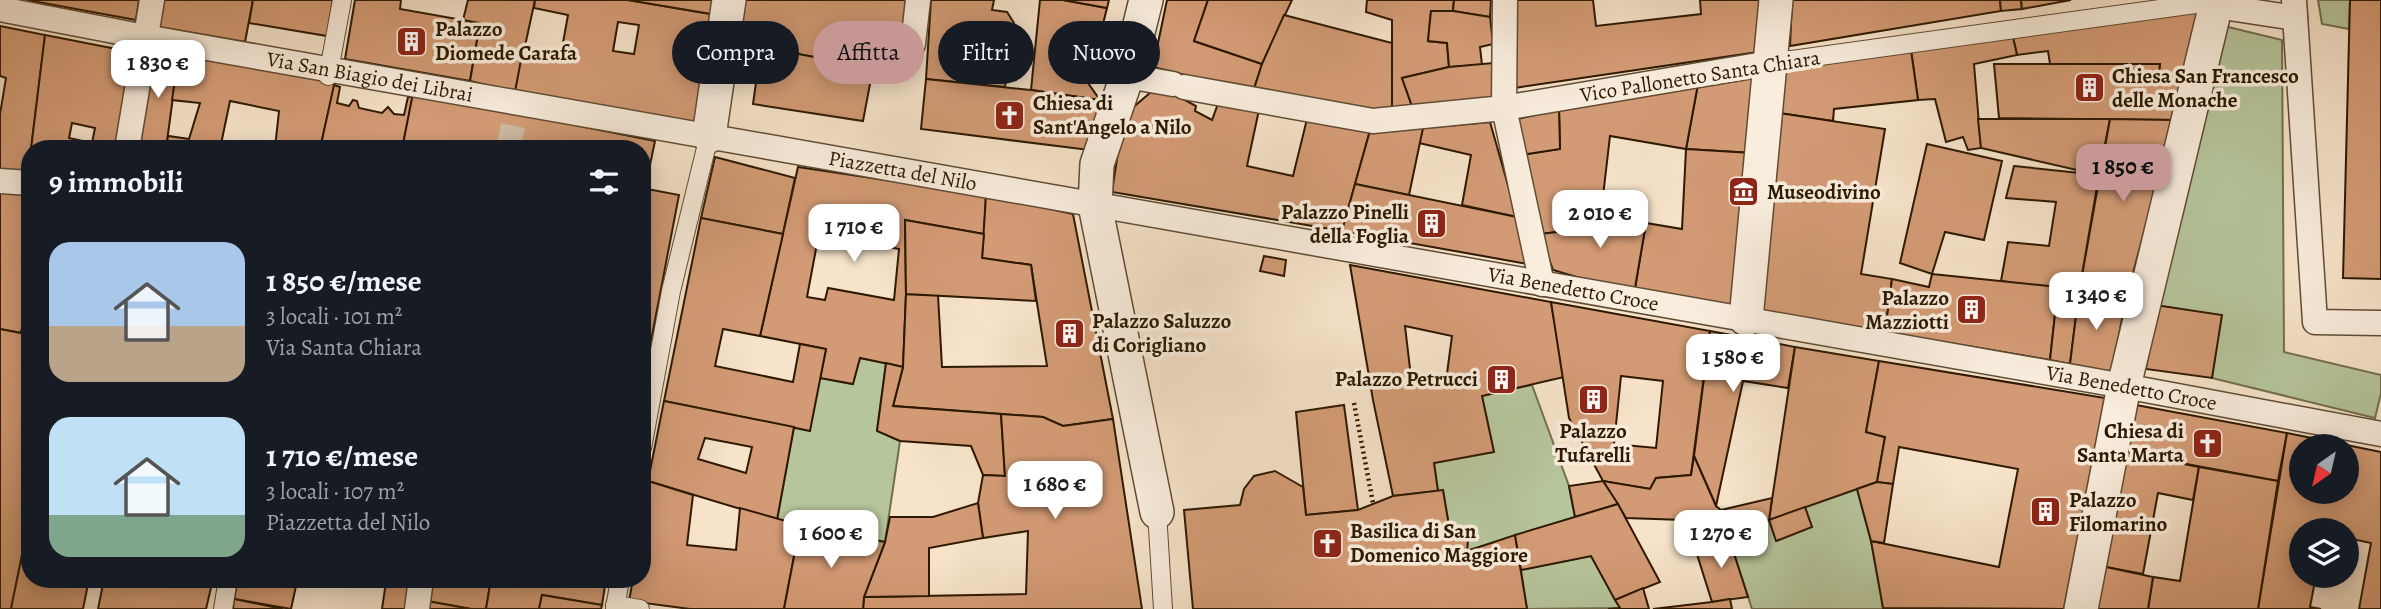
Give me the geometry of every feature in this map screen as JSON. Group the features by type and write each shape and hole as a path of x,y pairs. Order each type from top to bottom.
{"street":[{"path":"128,140 152,0"},
{"path":"709,136 729,0"},
{"path":"916,21 918,0"},
{"path":"1141,21 1146,0"},
{"path":"1505,0 1504,108 1542,284"},
{"path":"1746,319 1776,0"},
{"path":"2081,609 2124,386 2217,1 2229,8 2294,9 2315,322 2381,323"},
{"name":"Via San Biagio dei Librai","path":"0,9 329,72 709,136"},
{"name":"Vico Pallonetto Santa Chiara","path":"1160,82 1373,121 1504,108 1770,63"},
{"path":"1124,84 1097,164 1095,205 1157,512"},
{"name":"Piazzetta del Nilo","path":"709,136 1095,205"},
{"path":"0,181 21,182"},
{"name":"Via Benedetto Croce","path":"1095,205 2124,386 2381,434"},
{"path":"416,609 420,588"}],"lane":[{"path":"329,72 342,0"},
{"name":"Vico Pallonetto Santa Chiara","path":"1770,63 2217,1"},
{"path":"651,399 671,291 709,136"},
{"path":"1157,512 1163,609"},
{"path":"223,609 226,588"},
{"path":"618,588 615,607 640,609"}],"path":[{"path":"1354,403 1373,503"}],"green space":[{"path":"2318,0 2350,0 2349,29 2322,24"},
{"path":"2224,26 2282,40 2284,352 2381,375 2381,393 2375,418 2212,378 2221,316 2155,305"},
{"path":"860,358 886,363 877,431 900,441 885,542 777,520 794,427 820,378 852,384"},
{"path":"1532,385 1569,486 1575,517 1467,551 1469,529 1449,526 1443,490 1438,491 1434,463 1494,452 1482,396"},
{"path":"1857,489 1871,541 1883,607 1891,609 1752,609 1727,532 1769,520 1777,541 1812,527 1805,507"},
{"path":"1591,556 1620,608 1527,609 1521,570"}],"building":[{"path":"27,0 139,0 136,20"},
{"path":"163,0 253,0 245,42 158,27"},
{"path":"253,0 333,0 327,36 249,23"},
{"name":"Palazzo Diomede Carafa","path":"355,0 401,0 400,9 480,23 470,81 345,59"},
{"path":"468,0 535,0 515,92 470,81 480,23 463,20"},
{"path":"535,0 628,0 711,14 710,21 672,21 672,84 704,84 700,123 515,92 523,49 561,54 568,15 534,8","holes":["618,22 639,25 634,54 613,51"]},
{"path":"628,0 714,0 711,14"},
{"path":"738,0 908,0 905,21 813,21 813,57 799,54 799,21 736,21"},
{"path":"931,0 994,0 992,10 1007,12 1013,21 938,21 938,80 926,79"},
{"path":"1040,0 1063,0 1107,8 1104,21 1048,21 1048,84 1089,84 1100,100 1031,90 1032,84 1034,84"},
{"path":"1063,0 1109,0 1107,8"},
{"path":"1167,0 1208,0 1194,41 1262,64 1253,92 1160,69 1160,34"},
{"path":"1208,0 1292,0 1262,64 1194,41"},
{"path":"1367,0 1454,0 1453,11 1431,11 1428,41 1447,43 1449,67 1402,78 1413,109 1392,111 1392,20 1366,12"},
{"path":"1454,0 1491,0 1490,17 1453,11"},
{"path":"1514,0 1593,0 1596,26 1701,14 1700,0 1764,0 1758,52 1514,88"},
{"path":"1792,0 2000,0 2001,11 1790,46"},
{"path":"2000,0 2021,0 2022,9 2001,11"},
{"path":"2021,0 2071,0 2022,9"},
{"path":"2350,0 2381,0 2381,279 2343,278"},
{"path":"2198,8 2185,76 2158,78 2160,64 2050,64 2048,51 2017,55 2012,33"},
{"path":"1431,11 1453,11 1490,17 1493,44 1480,47 1482,65 1449,67 1447,43 1428,41"},
{"path":"1284,15 1392,43 1392,111 1339,106 1253,92 1262,64"},
{"path":"0,26 45,35 32,140 21,140 21,173 0,170 0,114 6,78 0,76"},
{"path":"2012,33 2017,55 1974,64 1981,148 1968,150 1963,137 1946,142 1935,99 1918,100 1911,50"},
{"path":"45,35 132,52 117,140 93,140 95,128 72,123 69,138 78,140 32,140"},
{"path":"150,48 179,52 167,140 137,140"},
{"path":"1911,50 1918,100 1834,109 1833,121 1779,113 1781,71"},
{"path":"179,52 336,78 322,140 276,140 279,111 230,101 222,140 167,140 168,136 189,139 200,103 172,100"},
{"path":"799,54 813,57 813,84 870,84 863,121 753,104 756,84 799,84"},
{"path":"1493,63 1492,99 1413,109 1402,78 1449,67"},
{"name":"Chiesa San Francesco delle Monache","path":"1994,64 2160,64 2158,78 2185,76 2174,120 1999,118"},
{"path":"1753,77 1752,153 1686,149 1698,84"},
{"name":"Chiesa di Sant'Angelo a Nilo","path":"926,79 938,80 938,84 974,84 1100,100 1089,150 921,129"},
{"path":"975,84 1005,84 1005,87"},
{"path":"1698,84 1686,149 1610,136 1602,205 1591,228 1540,234 1521,155 1560,149 1559,109"},
{"path":"334,85 340,87 337,103 349,106 353,100 357,101 359,108 382,113 388,107 394,114 404,115 408,97 413,97 404,140 322,140"},
{"path":"1151,92 1174,94 1196,106 1195,111 1212,120 1219,101 1259,110 1247,166 1293,176 1307,119 1371,127 1342,231 1112,192 1120,139 1130,110"},
{"path":"413,93 650,140 404,140"},
{"path":"1559,109 1560,149 1521,155 1509,121"},
{"path":"1779,113 1885,129 1861,274 1892,279 1885,332 1761,312"},
{"path":"1978,119 2110,119 2099,175 1981,148"},
{"path":"2110,119 2174,120 2125,303 2079,292"},
{"path":"1490,122 1517,217 1462,205 1471,155 1419,143 1423,128"},
{"path":"1371,127 1423,128 1409,195 1355,184"},
{"path":"651,140 655,141 651,160"},
{"path":"1927,144 2002,161 1984,240 1945,232 1932,274 1900,263"},
{"path":"1686,149 1752,153 1739,313 1634,294 1646,223 1682,229"},
{"path":"715,157 795,178 783,234 701,218"},
{"path":"2014,166 2099,175 2079,292 2001,281 2008,242 2049,246 2056,202 2006,198"},
{"path":"798,167 986,195 984,234 905,220 903,367 860,358 853,384 820,378 826,349 760,336","holes":["819,233 899,249 894,300 828,288 825,300 807,297"]},
{"name":"Palazzo Pinelli della Foglia","path":"1355,184 1517,217 1528,264 1342,231"},
{"path":"651,190 679,195 651,341"},
{"path":"0,192 21,193 21,333 0,329"},
{"name":"Palazzo Saluzzo di Corigliano","path":"986,195 1073,214 1113,419 1063,426 1043,417 893,406 903,367 906,294 938,295 942,367 1047,366 1031,265 982,258"},
{"path":"1602,205 1646,223 1634,294 1553,270 1540,234 1591,228"},
{"path":"701,218 783,234 760,336 723,329 715,366 793,382 800,344 826,349 810,431 664,401"},
{"path":"905,220 984,234 982,258 1031,265 1036,301 906,294"},
{"path":"1264,256 1286,260 1284,276 1260,271"},
{"name":"Palazzo Petrucci","path":"1350,265 1551,302 1564,377 1482,396 1494,452 1434,463 1438,491 1393,496","holes":["1405,326 1452,336 1446,381 1411,377"]},
{"name":"Palazzo Mazziotti","path":"1932,274 2058,287 2050,360 1885,332 1892,279 1929,287"},
{"path":"2058,287 2079,292 2070,364 2050,360"},
{"path":"2079,292 2125,303 2112,372 2070,364"},
{"name":"Palazzo Tufarelli","path":"1551,302 1710,331 1691,475 1656,478 1650,489 1603,481 1569,418","holes":["1621,376 1663,381 1656,448 1614,444"]},
{"path":"2155,305 2222,315 2212,378 2146,369"},
{"path":"0,329 21,333 21,560 11,609 0,609"},
{"path":"1710,331 1795,347 1788,388 1743,381 1716,506 1694,456"},
{"path":"1795,347 1879,361 1866,432 1885,437 1877,482 1769,520"},
{"name":"Palazzo Filomarino","path":"1879,361 2105,398 2064,609 1883,608 1871,541 1999,567 2018,469 1899,447 1893,484 1877,482 1885,437 1866,432"},
{"path":"886,363 903,367 893,406 1001,414 1005,476 983,475 971,446 900,441 877,431"},
{"path":"664,401 794,427 777,520 651,482 651,466","holes":["705,438 752,447 746,473 698,459"]},
{"path":"1344,405 1358,510 1306,515 1296,412"},
{"name":"Chiesa di Santa Marta","path":"2136,405 2287,433 2278,481 2127,453"},
{"path":"1001,414 1043,417 1063,426 1113,419 1142,609 863,609 864,597 1026,594 1028,531 983,538 978,503 983,475 1005,476"},
{"path":"2287,433 2292,434 2289,434 2289,504 2359,504 2359,448 2381,452 2381,609 2359,609 2371,543 2359,540 2359,518 2289,518 2289,588 2314,588 2310,607 2321,609 2258,609"},
{"path":"2127,453 2199,467 2193,500 2158,493 2143,574 2106,567"},
{"path":"1694,456 1716,506 1721,510 1727,532 1695,548 1684,520 1626,518 1603,481 1650,489 1656,478 1691,475"},
{"path":"2199,467 2278,481 2258,609 2148,609 2153,577 2180,581"},
{"name":"Basilica di San Domenico Maggiore","path":"1275,471 1303,487 1306,515 1358,510 1393,496 1443,490 1449,526 1469,528 1467,551 1515,535 1527,609 1193,609 1184,510 1240,505 1244,489 1254,476"},
{"path":"1603,481 1618,504 1575,517 1569,486"},
{"path":"651,482 693,495 687,545 736,550 740,508 800,525 784,609 690,609 629,601 631,588 651,588"},
{"path":"1877,482 1893,484 1884,543 1871,541 1857,489"},
{"path":"1772,498 1769,520 1727,532 1721,510"},
{"path":"978,503 983,538 929,548 929,596 864,597 885,542 890,517 933,517"},
{"path":"1618,504 1660,582 1615,600 1591,556 1521,570 1515,535"},
{"path":"1805,507 1812,527 1776,541 1769,520"},
{"path":"800,525 885,542 864,597 863,609 784,609"},
{"path":"1727,532 1748,597 1712,602 1695,548"},
{"path":"21,560 21,588 87,588 83,609 11,609"},
{"path":"2106,567 2153,577 2148,609 2097,609"},
{"path":"102,588 211,588 206,609 98,609"},
{"path":"236,588 296,588 291,609 234,599"},
{"path":"385,588 413,588 409,609 382,609"},
{"path":"429,588 490,588 486,609 427,601"},
{"path":"490,588 605,588 602,605 542,595 539,609 486,609"},
{"path":"1643,588 1649,609 1608,609 1620,608 1615,600"},
{"path":"542,595 602,605 601,609 539,609"},
{"path":"234,599 283,609 233,609"},
{"path":"1730,599 1732,609 1653,609 1712,602"},
{"path":"427,601 471,609 426,609"}],"tunnel":[{"path":"510,140 518,101"}],"place":[{"name":"Palazzo Diomede Carafa","path":"412,41"},
{"name":"Chiesa San Francesco delle Monache","path":"2089,88"},
{"name":"Chiesa di Sant'Angelo a Nilo","path":"1010,115"},
{"name":"Museodivino","path":"1744,192"},
{"name":"Palazzo Pinelli della Foglia","path":"1432,224"},
{"name":"Palazzo Mazziotti","path":"1972,310"},
{"name":"Palazzo Saluzzo di Corigliano","path":"1069,333"},
{"name":"Palazzo Petrucci","path":"1501,379"},
{"name":"Palazzo Tufarelli","path":"1593,399"},
{"name":"Chiesa di Santa Marta","path":"2207,443"},
{"name":"Palazzo Filomarino","path":"2046,512"},
{"name":"Basilica di San Domenico Maggiore","path":"1327,543"}]}
